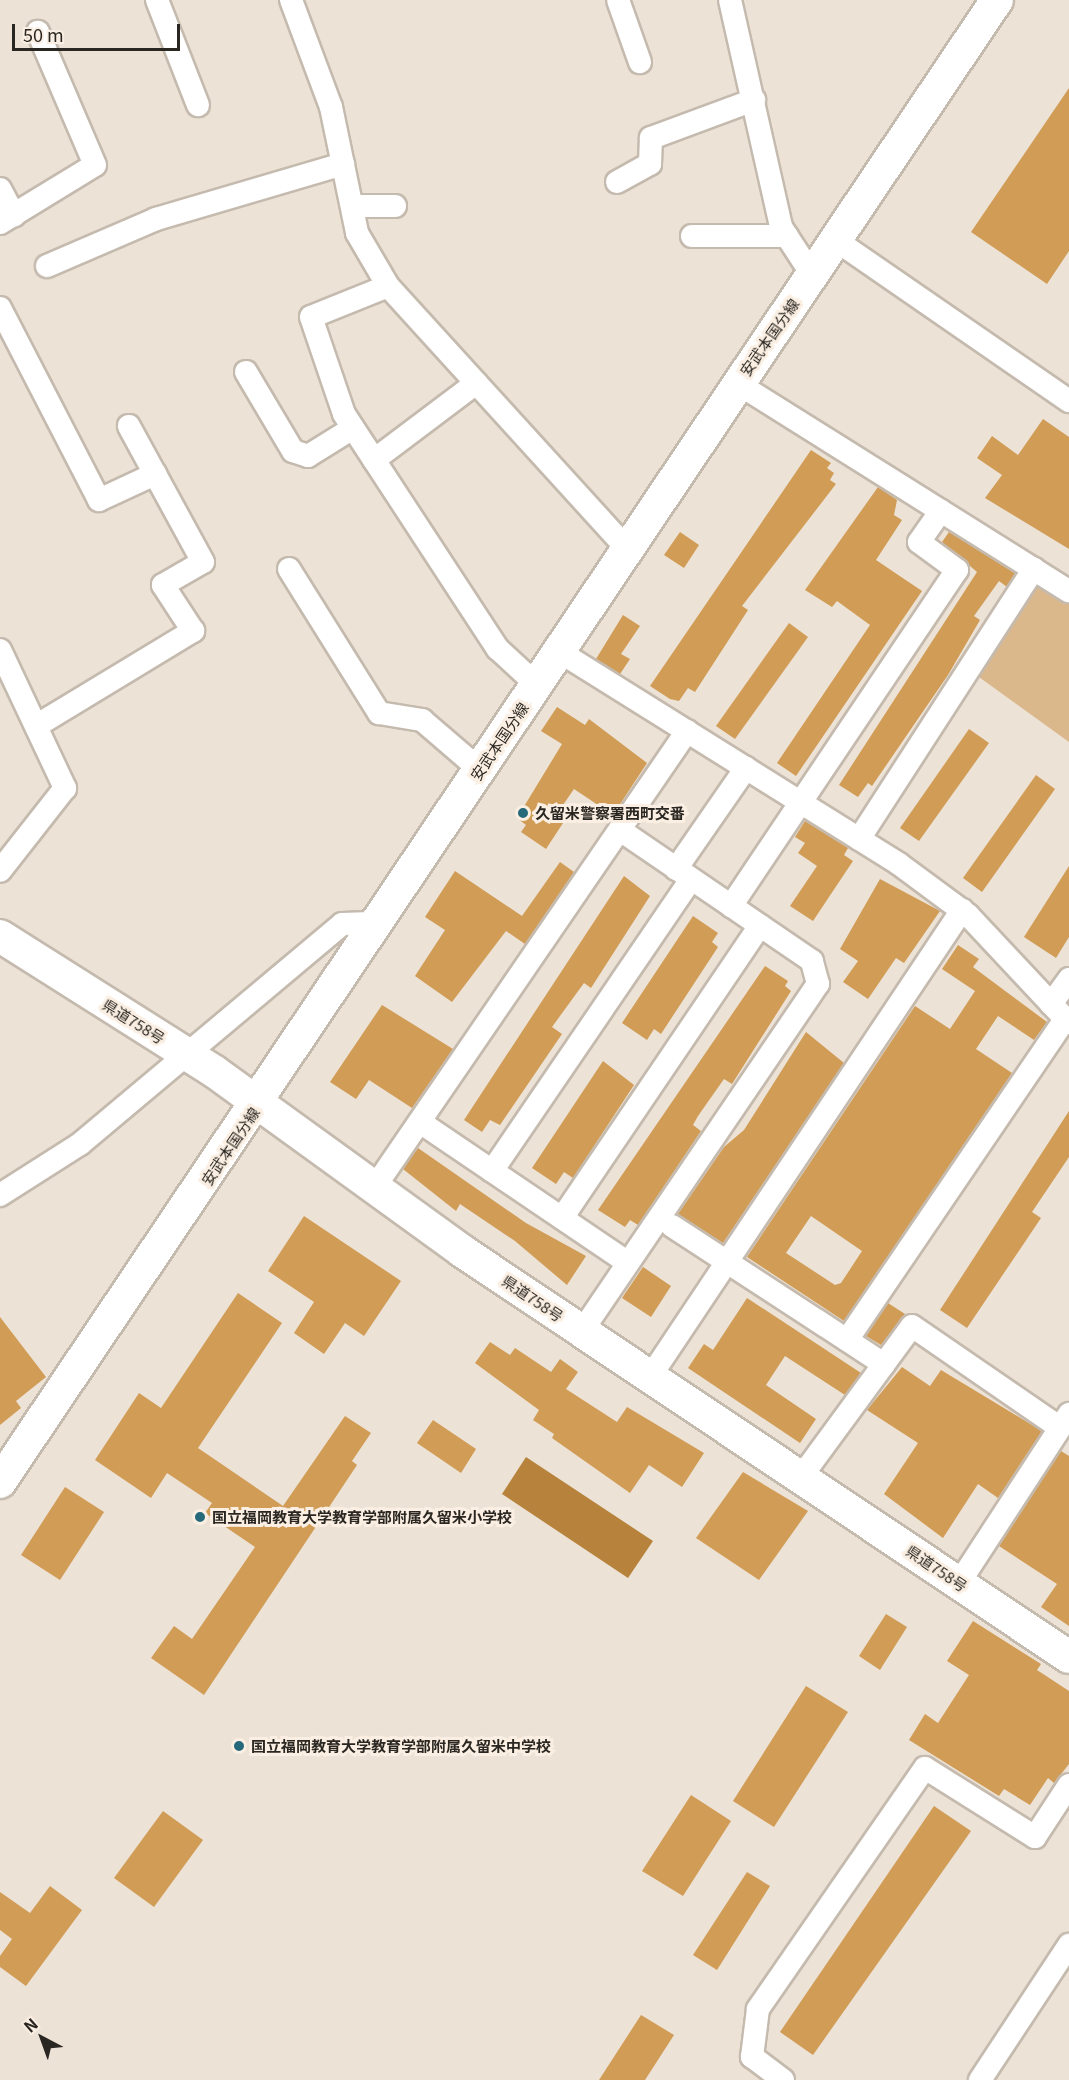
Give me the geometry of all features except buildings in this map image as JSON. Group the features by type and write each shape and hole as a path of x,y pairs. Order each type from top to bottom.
{"main road":[{"name":"安武本国分線","path":"0,1480 258,1104 737,383 837,241 998,0"},
{"name":"県道758号","path":"0,936 186,1054 374,1188 582,1331 1069,1657"}],"street":[{"path":"157,0 198,105"},
{"path":"291,0 331,107 357,233 388,286 627,549"},
{"path":"618,0 640,62"},
{"path":"730,0 787,236 813,276"},
{"path":"0,189 7,219 95,165 38,32"},
{"path":"617,182 650,164 651,138 754,100"},
{"path":"47,266 156,219 343,164"},
{"path":"352,206 395,206"},
{"path":"692,236 787,236"},
{"path":"837,241 1069,401"},
{"path":"388,286 311,317 353,428 498,649 537,685"},
{"path":"0,308 99,500 155,474"},
{"path":"246,372 293,451 308,456 353,428"},
{"path":"374,460 476,383"},
{"path":"737,383 1069,591"},
{"path":"36,726 193,631 163,585 203,562 129,426"},
{"path":"731,906 804,804 957,570 919,542 941,511"},
{"path":"289,569 379,713 423,720 479,770"},
{"path":"859,839 1034,569"},
{"path":"0,650 65,788 0,871"},
{"path":"560,652 859,839 962,910 1062,1016"},
{"path":"374,1188 687,731"},
{"path":"492,1171 683,874 746,768"},
{"path":"582,1331 818,984 812,961 620,830"},
{"path":"650,1377 962,910"},
{"path":"0,1195 80,1144 342,924 378,923"},
{"path":"562,1218 760,926"},
{"path":"847,1340 1062,1016 1069,979"},
{"path":"420,1122 628,1263"},
{"path":"672,1226 884,1364"},
{"path":"801,1477 912,1326 1064,1421 959,1583"},
{"path":"783,2080 755,2072 752,2057 758,2009 925,1768 1035,1837 1069,1785"},
{"path":"980,2080 1068,1948"}],"shaded area":[{"path":"1044,573 1069,590 1069,742 972,672"},
{"path":"526,1457 653,1541 628,1578 502,1494"}],"place":[{"name":"久留米警察署西町交番","path":"523,813"},
{"name":"国立福岡教育大学教育学部附属久留米小学校","path":"200,1517"},
{"name":"国立福岡教育大学教育学部附属久留米中学校","path":"239,1746"}]}
